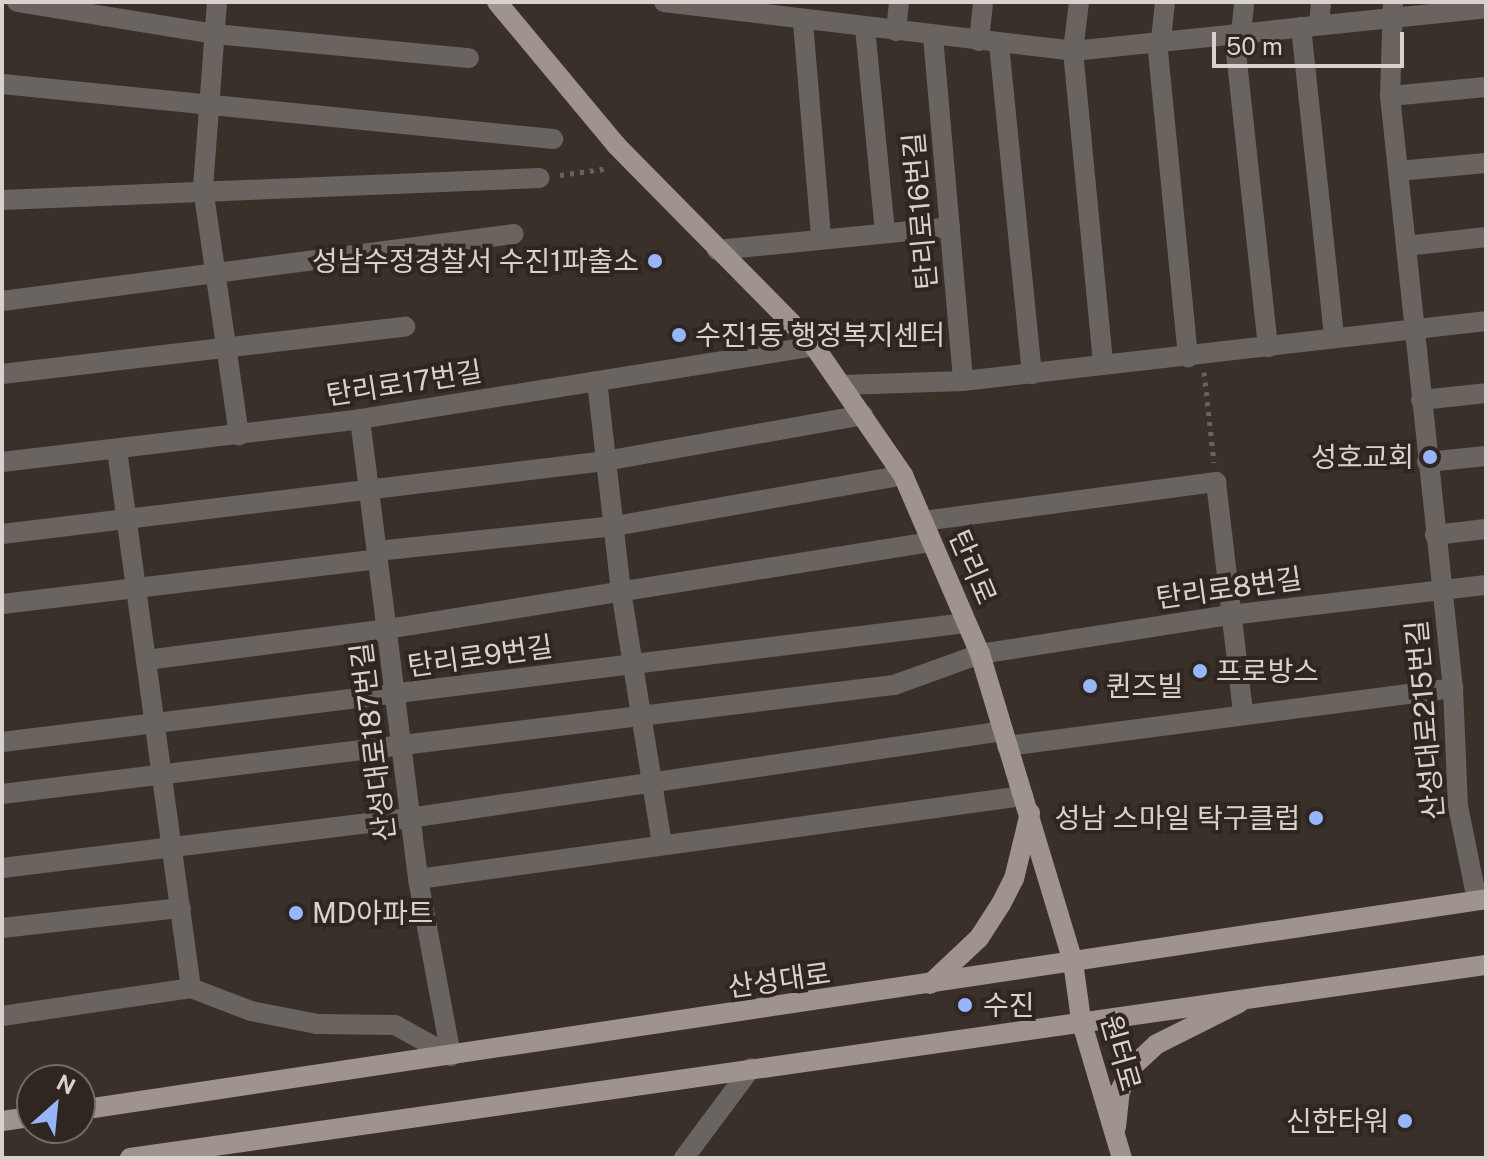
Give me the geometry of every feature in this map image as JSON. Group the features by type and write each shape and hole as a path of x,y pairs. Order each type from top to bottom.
{"main road":[{"name":"탄리로","path":"497,2 634,164 814,346 903,475 980,654 1073,962"},
{"path":"927,987 979,938 1001,904 1014,879 1027,804"},
{"name":"산성대로","path":"96,1108 927,987 1481,900"},
{"name":"원터로","path":"1073,962 1081,1020 1122,1158"},
{"path":"130,1158 1081,1020 1486,965"},
{"path":"1115,1134 1120,1091 1131,1068 1157,1044 1251,996"}],"street":[{"path":"17,2 214,34 469,58"},
{"path":"217,2 203,188 239,435"},
{"path":"664,2 808,15 865,28 1073,51 1310,26 1391,10 1486,8"},
{"path":"896,31 899,2"},
{"path":"983,2 1032,374"},
{"path":"1079,2 1073,51 1103,365"},
{"path":"1165,2 1159,40 1195,357"},
{"path":"1244,2 1238,34 1268,347"},
{"path":"1321,2 1310,26 1334,338"},
{"name":"산성대로215번길","path":"1391,10 1390,96 1453,688 1458,806 1481,900"},
{"path":"808,15 821,238"},
{"path":"865,28 885,233"},
{"name":"탄리로16번길","path":"933,36 963,381"},
{"path":"2,84 207,108 553,139"},
{"path":"1390,96 1486,87"},
{"path":"1398,171 1486,163"},
{"path":"2,200 203,188 540,178"},
{"path":"717,250 950,227"},
{"path":"2,301 514,234"},
{"path":"1406,246 1486,237"},
{"path":"843,385 963,381 1195,357 1486,321"},
{"path":"2,374 405,327"},
{"name":"탄리로17번길","path":"2,462 360,419 814,346"},
{"path":"597,381 621,591 662,845"},
{"path":"1421,400 1486,393"},
{"path":"2,534 126,522 605,461 863,415"},
{"name":"산성대로187번길","path":"360,419 409,818 451,1056"},
{"path":"117,450 154,724 174,844 191,988"},
{"path":"1427,462 1486,456"},
{"path":"2,604 615,526 903,475"},
{"path":"923,521 1216,482 1243,712"},
{"path":"1435,535 1486,529"},
{"path":"146,660 387,629 931,542"},
{"name":"탄리로8번길","path":"2,794 894,685 980,654 1230,615 1486,585"},
{"name":"탄리로9번길","path":"2,742 396,696 966,623"},
{"path":"2,868 174,844 409,818 652,782 1005,738 1453,688"},
{"path":"418,879 662,845 1027,804"},
{"path":"2,928 181,908"},
{"path":"2,1016 191,988 251,1011 304,1022 395,1025 451,1056"},
{"path":"684,1158 751,1068"}],"path":[{"path":"540,178 634,164"},
{"path":"1195,357 1216,482"}],"place":[{"name":"성남수정경찰서 수진1파출소","path":"655,261"},
{"name":"수진1동 행정복지센터","path":"679,335"},
{"name":"성호교회","path":"1430,457"},
{"name":"프로방스","path":"1200,671"},
{"name":"퀸즈빌","path":"1090,686"},
{"name":"성남 스마일 탁구클럽","path":"1316,818"},
{"name":"MD아파트","path":"296,913"},
{"name":"수진","path":"965,1005"},
{"name":"신한타워","path":"1405,1121"}]}
